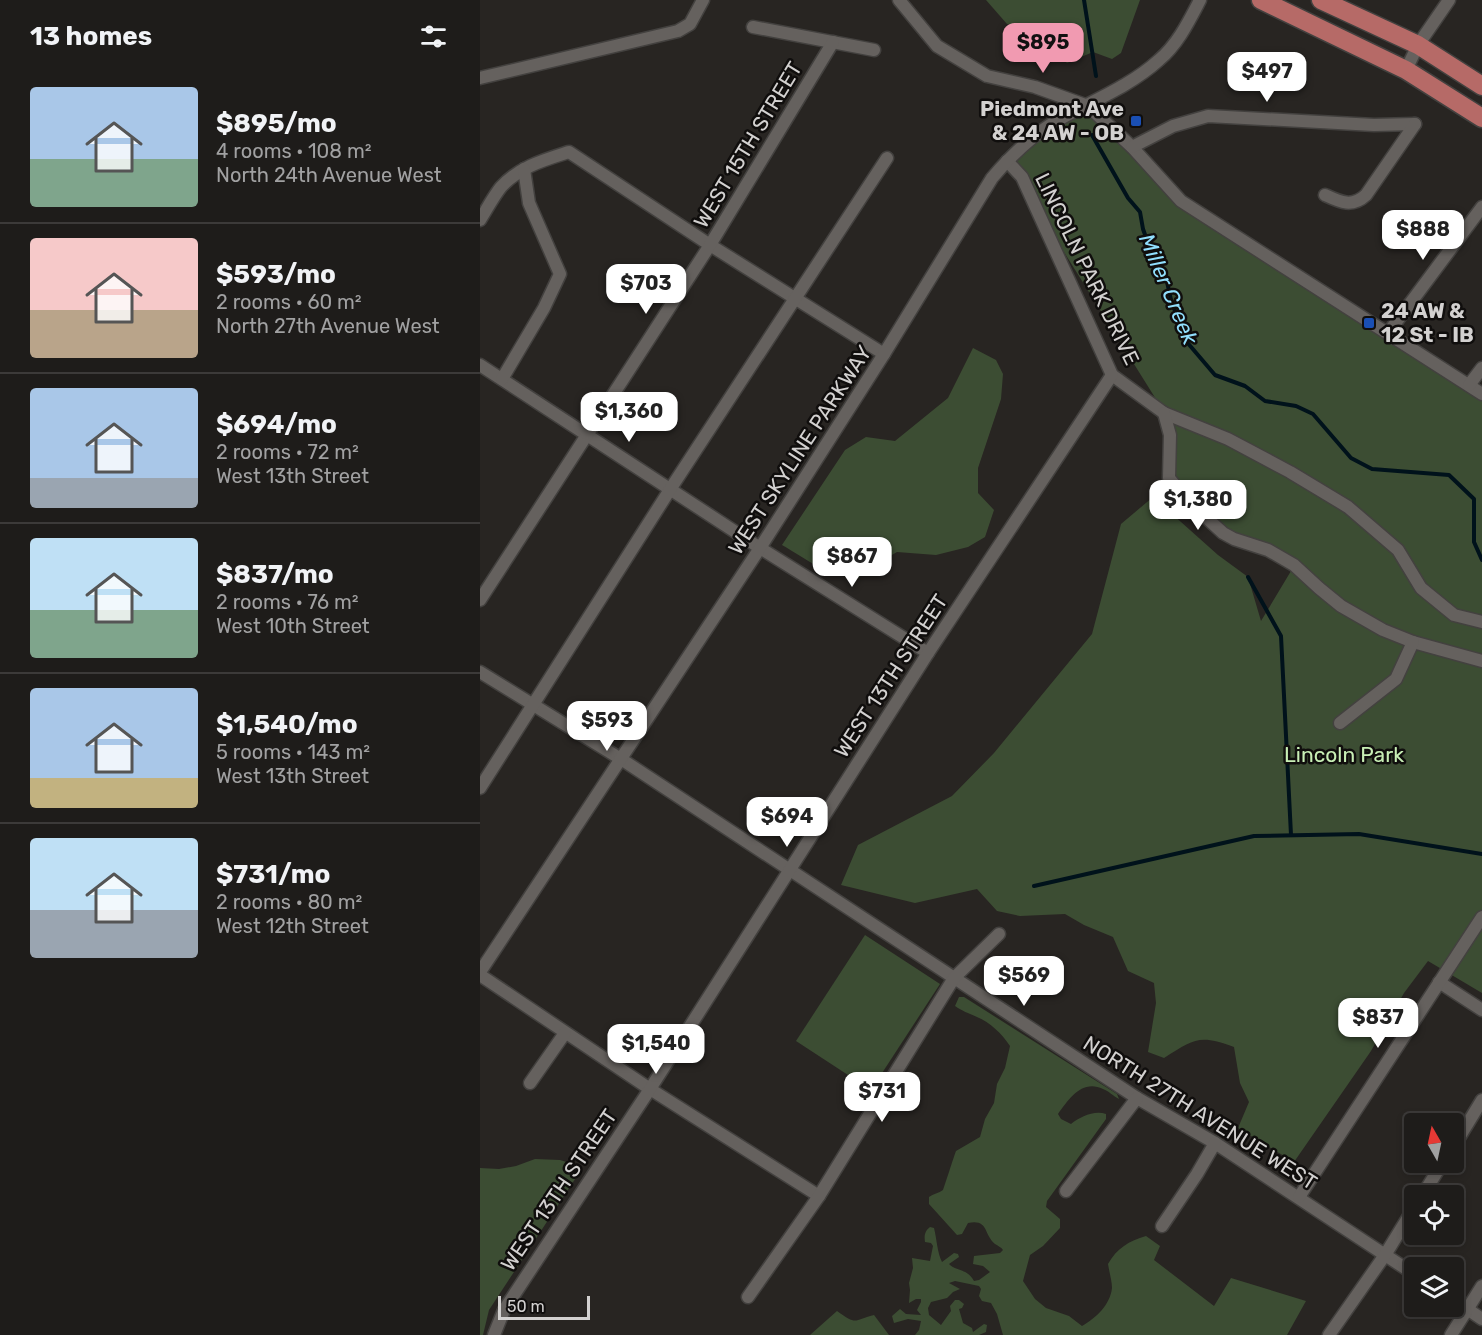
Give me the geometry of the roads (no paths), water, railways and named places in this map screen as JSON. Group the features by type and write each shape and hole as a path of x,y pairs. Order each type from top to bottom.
{"highway":[{"path":"1261,0 1406,70 1482,118"},
{"path":"1321,0 1418,45 1482,86"}],"street":[{"path":"480,78 678,31 690,24 703,0"},
{"path":"899,0 937,46 987,76 1035,87 1088,106 1132,147 1181,201 1482,394"},
{"name":"WEST SKYLINE PARKWAY","path":"480,974 760,548 884,354 992,178 1007,161 1052,124 1136,79 1161,59 1183,32 1200,0"},
{"path":"1406,70 1418,45 1447,3 1433,0"},
{"path":"753,27 874,50"},
{"name":"WEST 15TH STREET","path":"480,600 710,244 833,42"},
{"path":"1132,147 1173,126 1208,116 1374,125 1415,124 1366,195 1359,201 1350,203 1325,195"},
{"path":"480,220 501,187 530,164 569,152 884,354"},
{"path":"480,788 671,488 797,298 886,158"},
{"name":"LINCOLN PARK DRIVE","path":"1007,161 1022,177 1112,375 1164,412 1228,439 1290,472 1348,507 1398,550 1420,588 1454,615 1482,622"},
{"path":"502,379 544,308 560,274 529,203 524,169"},
{"path":"1388,333 1482,207"},
{"path":"480,364 760,548 928,653"},
{"path":"1469,385 1482,368"},
{"name":"WEST 13TH STREET","path":"494,1335 504,1310 650,1089 928,653 1112,375"},
{"path":"1164,412 1170,435 1169,478 1186,499 1223,533 1268,550 1286,560 1341,606 1383,630 1413,642 1482,661"},
{"path":"1340,723 1396,680 1413,642"},
{"name":"NORTH 27TH AVENUE WEST","path":"480,672 621,759 1137,1098 1215,1143 1404,1267"},
{"path":"1299,1197 1482,916"},
{"path":"748,1298 819,1196 954,978 999,934"},
{"path":"480,974 650,1089 819,1196"},
{"path":"1439,982 1482,1010"},
{"path":"530,1083 565,1033"},
{"path":"1066,1191 1137,1098"},
{"path":"1464,1130 1482,1100"},
{"path":"1162,1226 1215,1143"},
{"path":"1329,1335 1404,1224"},
{"path":"1451,1335 1482,1286"},
{"path":"1464,1307 1482,1319"}],"waterway":[{"name":"Miller Creek","path":"1084,0 1096,76"},
{"name":"Miller Creek","path":"1092,135 1128,198 1140,212 1143,229 1153,257 1166,277 1171,300 1186,341 1215,375 1245,386 1265,401 1296,406 1313,414 1351,458 1372,469 1449,475 1474,499 1474,542 1482,560"},
{"path":"1248,577 1281,636 1291,835"},
{"path":"1034,886 1254,836 1359,834 1482,854"}],"place":[{"name":"Piedmont Ave & 24 AW - OB","path":"1136,121"},
{"name":"24 AW & 12 St - IB","path":"1369,323"}],"park label":[{"name":"Lincoln Park","path":"1344,755"}]}
